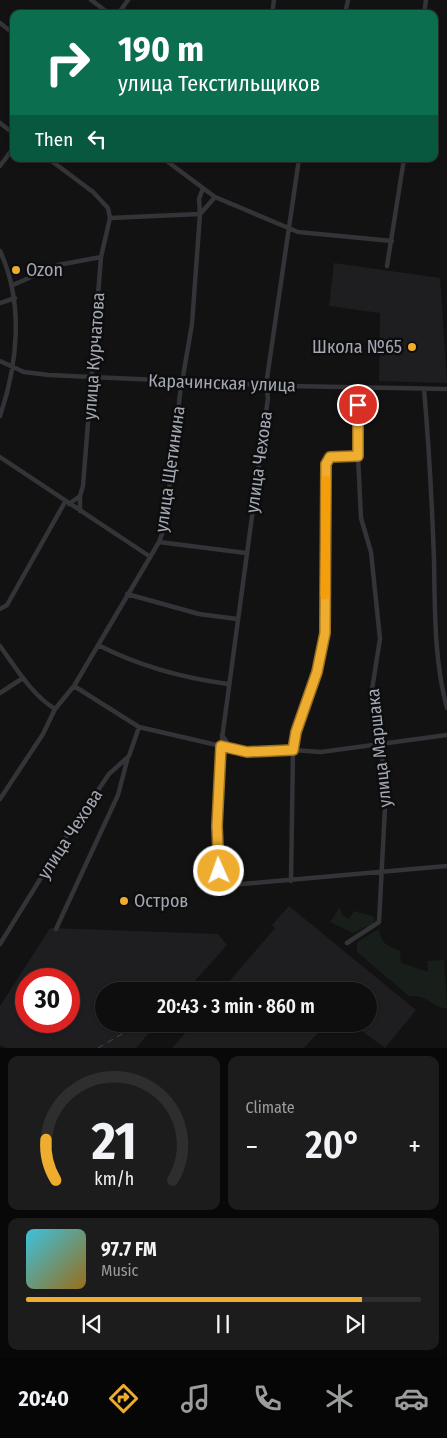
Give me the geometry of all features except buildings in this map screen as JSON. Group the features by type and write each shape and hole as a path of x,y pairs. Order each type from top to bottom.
{"street":[{"path":"91,0 105,10"},
{"path":"0,23 10,31"},
{"path":"0,123 10,131"},
{"path":"0,166 10,152"},
{"path":"52,162 93,192 108,208 110,218 200,214 215,197"},
{"path":"168,162 215,197 298,232 334,237 392,240"},
{"name":"улица Чехова","path":"291,881 220,886 217,826 221,746 228,684 268,398 266,386 299,162"},
{"path":"387,266 404,162"},
{"name":"улица Щетинина","path":"0,799 43,734 55,709 74,686 159,542 165,526 180,394 184,382 192,324 200,214 199,200 203,188"},
{"name":"улица Курчатова","path":"80,511 93,377 101,257 110,218"},
{"path":"0,251 13,285 15,298 13,369 0,416"},
{"path":"13,285 58,265 101,257"},
{"path":"0,303 15,298"},
{"name":"Карачинская улица","path":"0,361 13,369 24,372 93,377 266,386 447,389"},
{"name":"улица Маршака","path":"347,943 379,922 381,915 381,876 384,870 386,789 380,742 371,696 380,639 371,552 361,518 358,456 358,388"},
{"path":"424,389 432,489 437,632 442,690 447,708"},
{"path":"358,456 330,457 326,464 325,633 317,672 296,732 293,750 291,881 384,870 447,866"},
{"path":"0,457 149,556"},
{"path":"0,610 7,605 67,503 80,496"},
{"path":"159,542 246,553"},
{"path":"127,594 198,614 237,619"},
{"path":"98,645 133,661 172,673 228,684"},
{"path":"0,646 23,678 45,703 55,709"},
{"path":"0,693 23,678"},
{"path":"74,686 140,727 247,752 293,750 321,752 380,742 447,734"},
{"name":"улица Чехова","path":"0,944 65,839 109,774 129,756 140,727"},
{"path":"222,735 231,748"},
{"path":"56,929 118,795 129,756"}],"shaded area":[{"name":"Школа №65","path":"334,263 440,278 447,383 379,381 380,313 329,306"},
{"path":"289,906 416,1010 385,1048 363,1032 377,1032 377,982 229,982 275,928 272,925"},
{"path":"340,907 342,915 349,919 354,911 373,916 375,920 372,924 353,933 330,922"},
{"path":"50,928 218,934 227,945 194,982 95,982 95,1032 150,1032 136,1048 6,1048 0,1045 0,1006 15,983 15,1033 80,1033 80,968 24,968"},
{"path":"379,929 381,938 385,943 400,951 401,963 428,972 427,961 444,960 447,1008 437,1006 422,997 409,996 357,952 357,942"},
{"path":"186,1032 319,1032 304,1048 172,1048"}],"railway":[{"path":"98,1048 125,1032"}],"slow traffic":[{"path":"325,595 326,480"}],"place":[{"name":"Ozon","path":"16,270"},
{"name":"Школа №65","path":"412,347"},
{"name":"Остров","path":"124,901"}],"route":[{"path":"219,871 217,826 221,746 247,752 293,750 296,732 305,712 317,672 323,651 325,633 326,464 330,457 358,456 358,405"}]}
